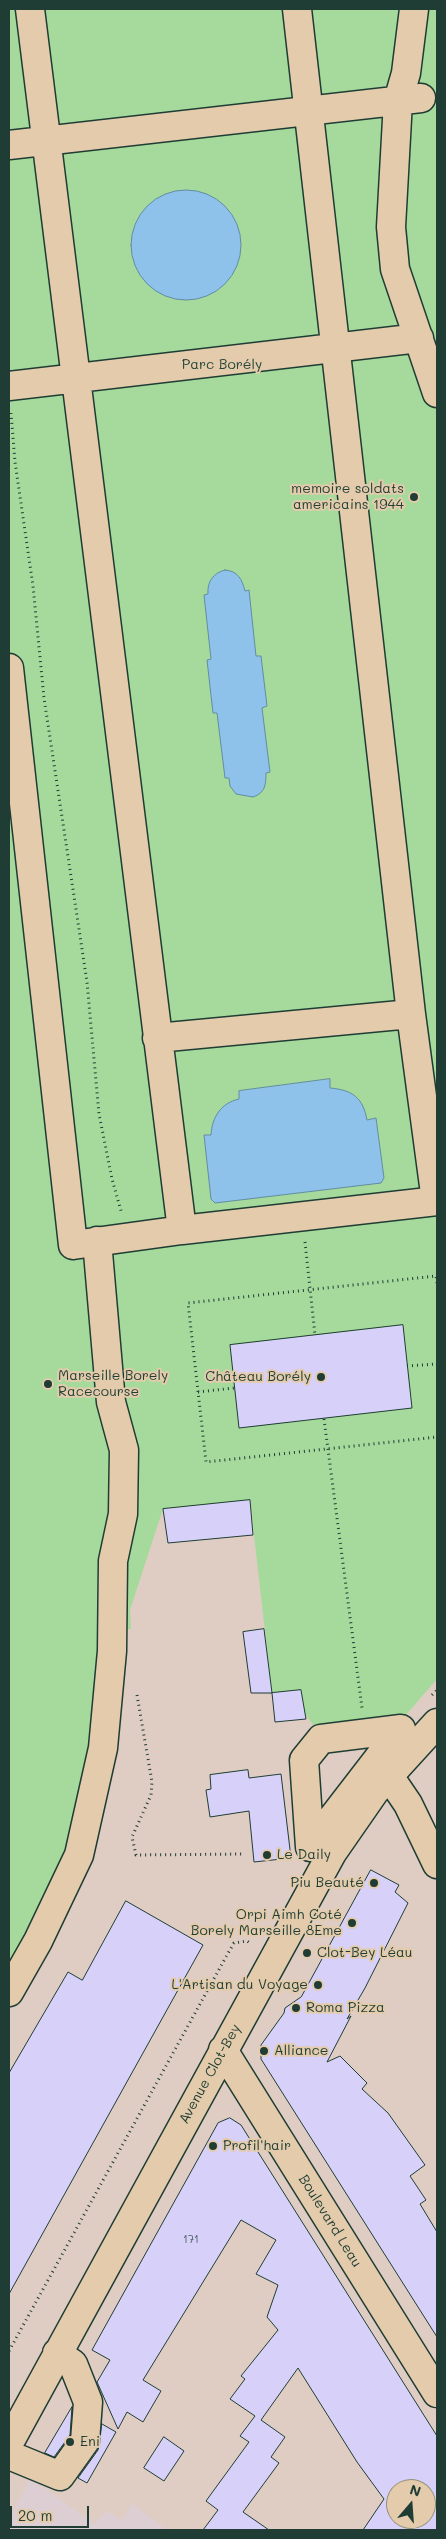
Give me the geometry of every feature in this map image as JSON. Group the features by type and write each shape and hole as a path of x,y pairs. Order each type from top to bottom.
{"street":[{"path":"30,9 182,1230"},
{"path":"9,668 73,1245 182,1230 437,1201 411,1014 297,9"},
{"path":"414,9 406,73 409,100 392,226 395,269 437,393"},
{"path":"9,145 409,100"},
{"path":"10,398 77,378 419,338"},
{"path":"157,1038 411,1014"},
{"path":"9,1992 38,1941 79,1855 103,1748 112,1651 113,1561 123,1514 124,1450 111,1402 97,1241"},
{"path":"364,1723 401,1729 378,1778 310,1847 304,1760 321,1739 364,1723"},
{"name":"Avenue Clot-Bey","path":"9,2443 332,1853 378,1778 437,1723"},
{"path":"378,1778 408,1804 437,1864"},
{"name":"Boulevard Leau","path":"223,2050 437,2393"},
{"path":"9,2455 60,2476 85,2441 88,2402 73,2364 58,2353"}],"path":[{"path":"10,398 48,726 87,982 99,1114 112,1178 121,1210 125,1237"},
{"path":"306,1249 315,1336"},
{"path":"437,1283 436,1276 188,1303 206,1462 437,1437"},
{"path":"408,1366 437,1364"},
{"path":"198,1392 234,1388"},
{"path":"324,1419 364,1723"},
{"path":"136,1691 152,1782 150,1795 132,1837 136,1855 244,1854"},
{"path":"9,2351 234,1943 247,1941 274,1956"}],"shaded area":[{"path":"30,2478 95,2524 106,2511 122,2520 132,2504 167,2530 9,2530 9,2521"}],"green space":[{"name":"Parc Borély","path":"9,9 437,9 437,1679 406,1715 314,1726 305,1714 301,1690 272,1693 250,1500 163,1509 130,1610 131,1629 123,1630 68,1846 9,1971"}],"water":[{"path":"186,190 207,194 225,206 237,224 241,245 237,266 225,284 207,296 186,300 165,296 147,284 135,266 131,245 135,224 147,206 165,194"},
{"path":"225,570 236,574 241,579 245,591 249,590 256,656 261,656 267,706 262,708 270,772 266,773 265,785 262,791 253,797 236,794 230,786 229,778 225,778 217,713 213,713 207,660 211,659 204,595 208,594 212,579 217,573"},
{"path":"330,1079 330,1088 345,1091 356,1096 363,1106 367,1120 376,1118 384,1178 381,1183 215,1203 211,1199 204,1135 211,1135 213,1122 222,1107 239,1099 239,1091"}],"building":[{"name":"Château Borély","path":"403,1325 412,1408 239,1428 230,1345"},
{"path":"250,1500 253,1535 168,1543 163,1509"},
{"path":"264,1629 272,1693 251,1693 243,1632"},
{"path":"301,1690 306,1719 275,1722 272,1693"},
{"path":"248,1770 249,1778 281,1774 291,1858 254,1862 249,1811 210,1817 206,1790 211,1789 210,1775"},
{"path":"371,1870 399,1885 395,1892 408,1903 365,1988 347,2019 351,2016 327,2062 340,2056 367,2083 362,2089 388,2113 425,2165 410,2176 426,2200 420,2204 437,2232 437,2337 261,2059 261,2045 284,2013 285,2008 301,1997"},
{"path":"126,1901 203,1945 9,2294 9,2073 68,1972 82,1980"},
{"path":"230,2118 241,2125 437,2436 437,2530 363,2530 384,2499 357,2462 298,2368 261,2420 285,2437 271,2457 279,2463 243,2512 269,2530 203,2530 218,2510 206,2501 249,2442 240,2436 255,2416 230,2399 245,2379 241,2376 278,2330 267,2317 278,2285 256,2274 276,2240 241,2220 143,2380 161,2391 143,2422 127,2412 118,2429 97,2382 110,2360 92,2350 218,2123"},
{"path":"72,2407 70,2435 54,2457 45,2453"},
{"path":"102,2424 116,2432 87,2483 78,2478 98,2450"},
{"path":"164,2437 184,2451 164,2481 144,2468"}],"place":[{"name":"memoire soldats americains 1944","path":"414,497"},
{"name":"Château Borély","path":"321,1377"},
{"name":"Marseille Borely Racecourse","path":"48,1384"},
{"name":"Le Daily","path":"267,1855"},
{"name":"Piu Beauté","path":"374,1883"},
{"name":"Orpi Aimh Coté Borely Marseille 8Eme","path":"352,1923"},
{"name":"Clot-Bey Léau","path":"307,1953"},
{"name":"L'Artisan du Voyage","path":"318,1985"},
{"name":"Roma Pizza","path":"296,2008"},
{"name":"Alliance","path":"264,2051"},
{"name":"Profil'hair","path":"213,2146"},
{"name":"Eni","path":"70,2442"}]}
